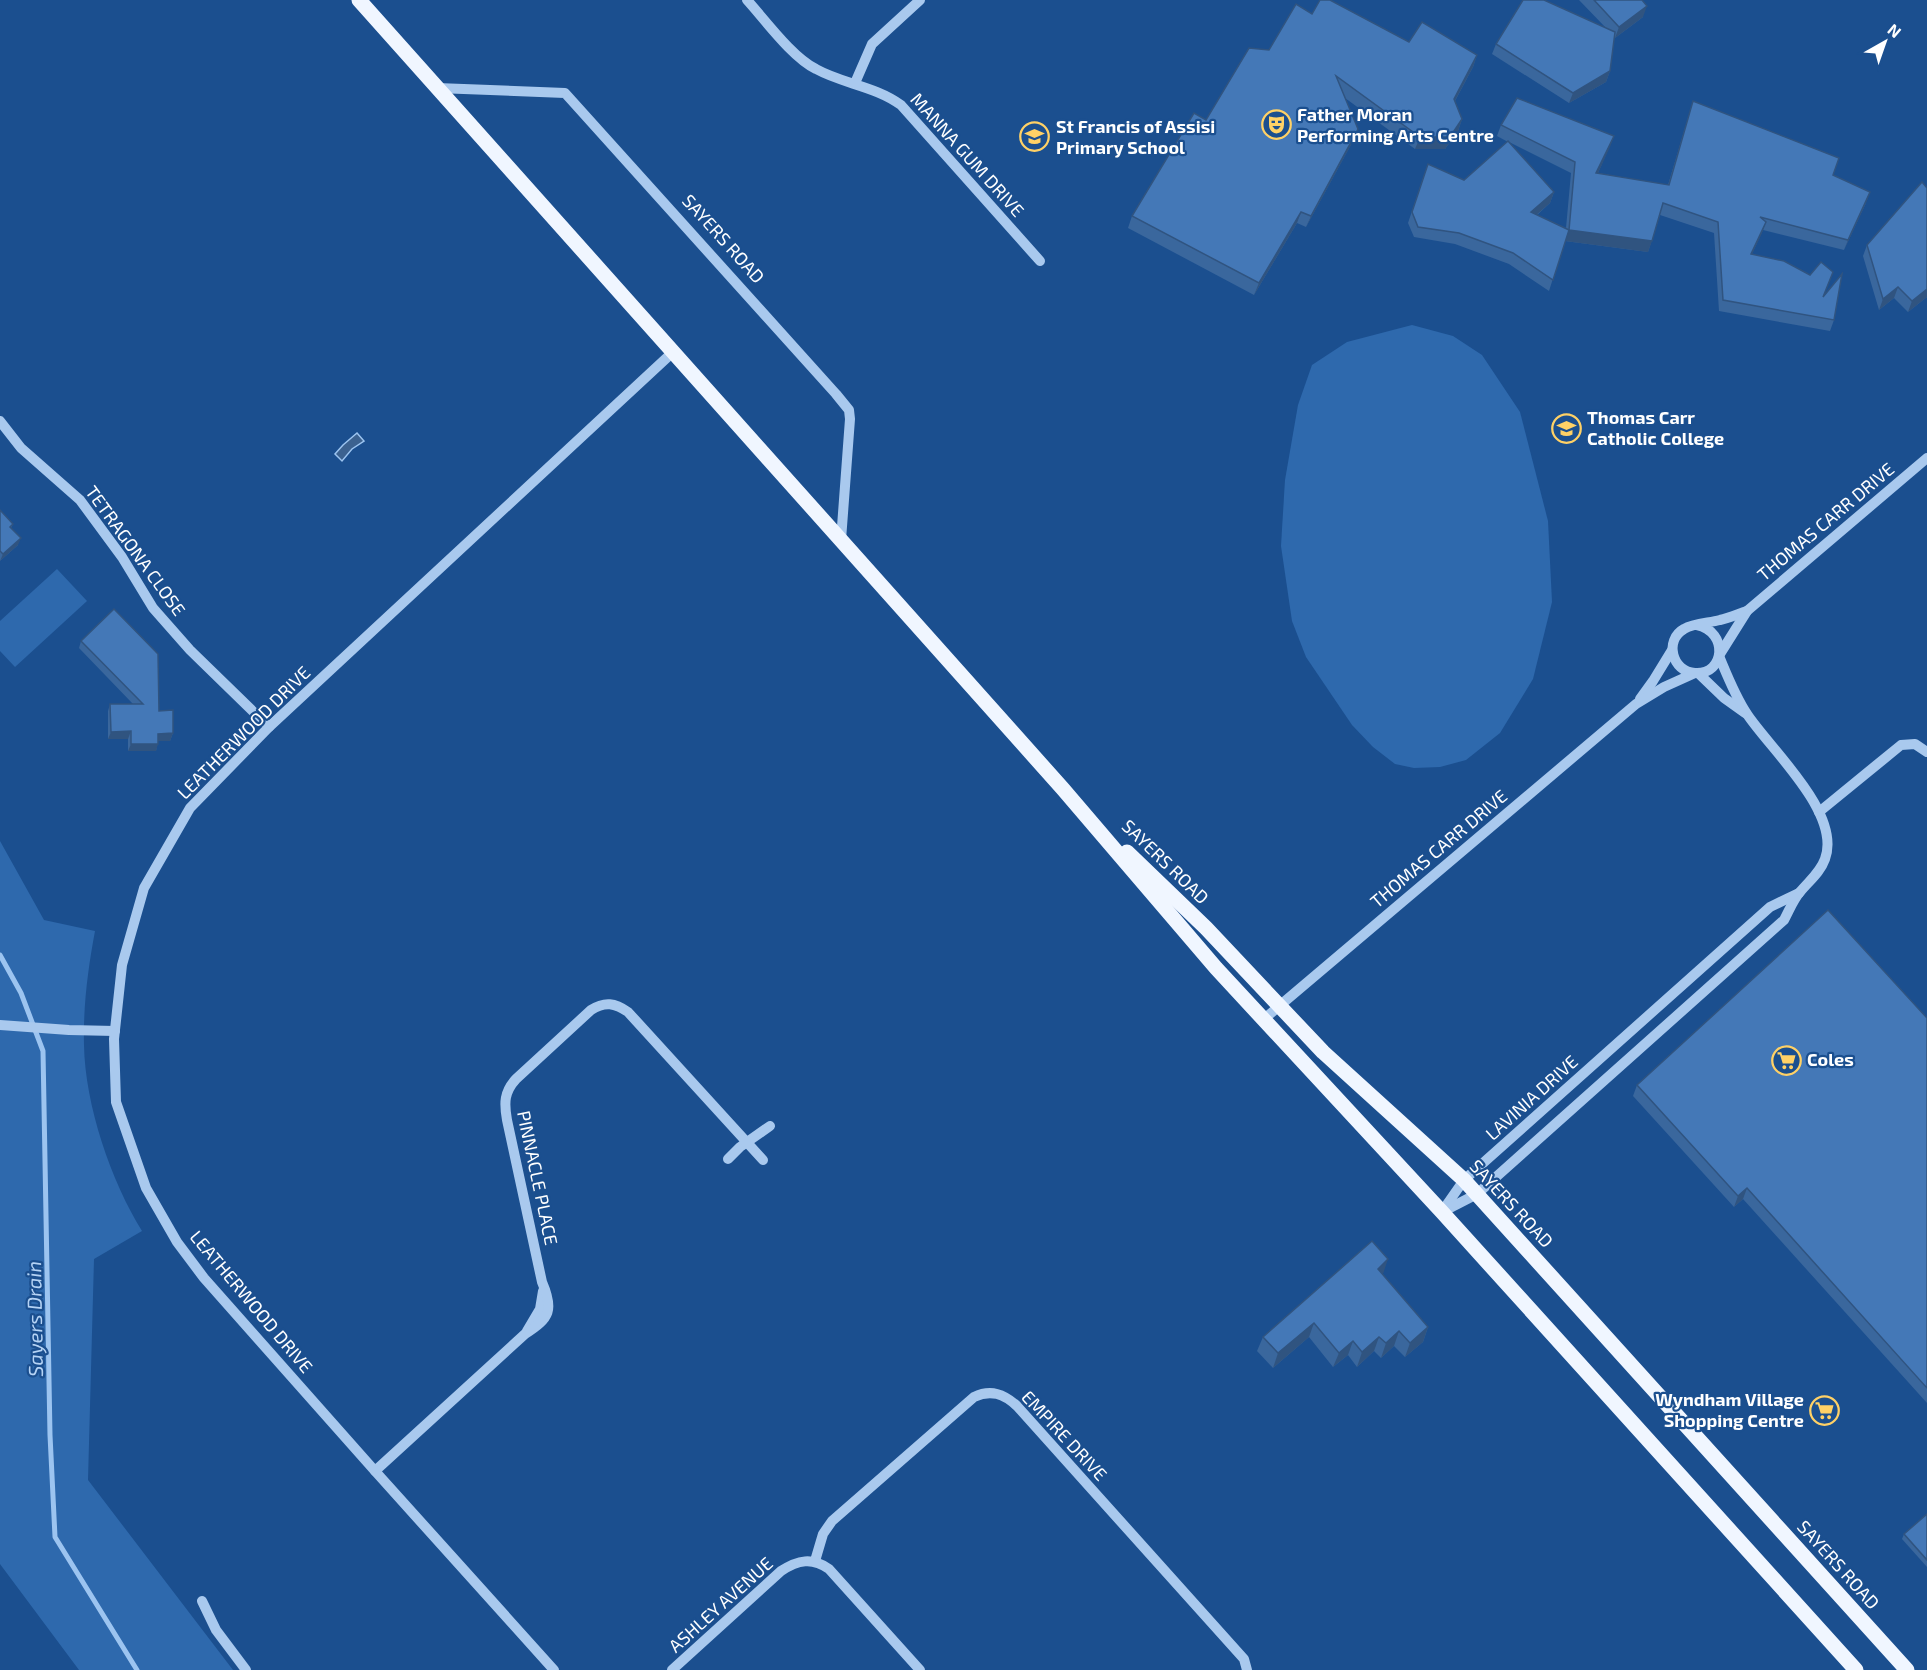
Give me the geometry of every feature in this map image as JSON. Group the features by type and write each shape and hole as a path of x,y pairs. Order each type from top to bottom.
{"main road":[{"name":"SAYERS ROAD","path":"361,1 1063,789 1163,908 1442,1212 1856,1670"},
{"name":"SAYERS ROAD","path":"1063,789 1206,928 1323,1052 1464,1180 1906,1670"}],"street":[{"name":"MANNA GUM DRIVE","path":"747,0 806,63 824,74 888,95 901,105 1040,261"},
{"path":"855,83 872,44 921,0"},
{"name":"SAYERS ROAD","path":"437,88 565,93 828,386 849,410 850,419 841,540"},
{"name":"LEATHERWOOD DRIVE","path":"554,1670 204,1278 177,1242 146,1188 116,1102 115,1031 122,965 144,888 190,808 269,727 673,352"},
{"name":"TETRAGONA CLOSE","path":"0,421 21,448 80,500 122,557 153,608 190,650 269,727"},
{"name":"THOMAS CARR DRIVE","path":"1719,655 1747,611 1927,458"},
{"name":"THOMAS CARR DRIVE","path":"1697,625 1747,611"},
{"path":"1697,625 1705,627 1715,635 1719,642 1719,655 1710,669 1696,673 1679,666 1672,650 1673,642 1679,632 1686,627 1697,625"},
{"name":"THOMAS CARR DRIVE","path":"1636,704 1672,650"},
{"name":"LAVINIA DRIVE","path":"1442,1212 1477,1194 1784,920 1799,893 1821,869 1827,851 1825,827 1819,812 1786,762 1748,715 1733,689 1719,655"},
{"name":"THOMAS CARR DRIVE","path":"1264,1019 1636,704 1664,687 1696,673"},
{"name":"LAVINIA DRIVE","path":"1696,673 1724,698 1748,715"},
{"path":"1819,812 1901,745 1915,744 1927,752"},
{"name":"LAVINIA DRIVE","path":"1442,1212 1464,1180 1770,907 1799,893"},
{"name":"PINNACLE PLACE","path":"375,1471 525,1334 540,1309 543,1282 507,1120 505,1100 508,1088 516,1079 591,1010 599,1005 612,1003 628,1012 763,1160"},
{"path":"5,1025 115,1031"},
{"path":"728,1159 747,1141 770,1126"},
{"name":"EMPIRE DRIVE","path":"815,1561 823,1534 832,1521 974,1397 985,1393 997,1393 1017,1406 1244,1659 1247,1670"},
{"name":"ASHLEY AVENUE","path":"674,1669 781,1571 801,1561 815,1561"},
{"path":"815,1561 834,1574 920,1670"},
{"path":"202,1601 216,1630 246,1670"},
{"name":"LEATHERWOOD DRIVE","path":"547,1660 559,1670"}],"shaded area":[{"path":"1412,325 1453,336 1482,355 1520,412 1548,521 1552,602 1533,679 1500,733 1466,760 1440,767 1414,768 1395,764 1373,747 1352,725 1306,657 1292,621 1281,546 1285,480 1298,405 1312,365 1347,342"},
{"path":"357,433 364,441 352,449 342,461 335,454"},
{"path":"57,569 87,601 15,667 0,651 0,621"},
{"path":"0,841 44,920 95,931 84,1016 84,1045 89,1092 110,1166 142,1231 94,1259 88,1480 233,1670 79,1670 0,1564"}],"building":[{"path":"1320,0 1330,0 1409,42 1422,22 1477,55 1454,99 1462,119 1450,137 1420,137 1336,76 1358,129 1311,216 1301,212 1259,283 1132,216 1194,113 1206,120 1249,48 1269,50 1296,4 1312,14"},
{"path":"1523,0 1544,0 1615,32 1610,71 1573,93 1496,44"},
{"path":"1594,0 1642,0 1647,6 1619,27"},
{"path":"1517,98 1614,136 1596,173 1669,185 1693,101 1839,158 1833,175 1870,192 1848,240 1760,217 1766,222 1751,254 1784,261 1810,275 1821,262 1833,272 1823,297 1842,274 1834,320 1723,300 1718,222 1663,203 1652,241 1569,230 1575,162 1501,125"},
{"path":"1508,141 1554,192 1531,212 1569,230 1553,280 1513,253 1459,233 1418,227 1412,212 1428,164 1464,180"},
{"path":"1922,182 1927,188 1927,289 1912,301 1898,287 1883,299 1867,245"},
{"path":"0,510 13,524 10,527 21,538 3,554 0,551"},
{"path":"114,609 158,654 159,711 173,710 173,733 158,734 158,744 131,744 131,731 111,732 110,704 143,704 81,641"},
{"path":"1828,910 1927,1018 1927,1388 1747,1188 1738,1196 1637,1085"},
{"path":"1372,1241 1388,1259 1378,1269 1428,1327 1410,1343 1399,1331 1386,1343 1379,1337 1362,1352 1353,1341 1339,1353 1314,1323 1278,1353 1263,1337"},
{"path":"1927,1514 1927,1560 1904,1534"}],"waterway":[{"name":"Sayers Drain","path":"0,955 21,993 43,1051 50,1435 55,1537 137,1670"}],"place":[{"name":"Father Moran Performing Arts Centre","path":"1276,125"},
{"name":"St Francis of Assisi Primary School","path":"1035,137"},
{"name":"Thomas Carr Catholic College","path":"1566,428"},
{"name":"Coles","path":"1786,1060"},
{"name":"Wyndham Village Shopping Centre","path":"1825,1410"}]}
